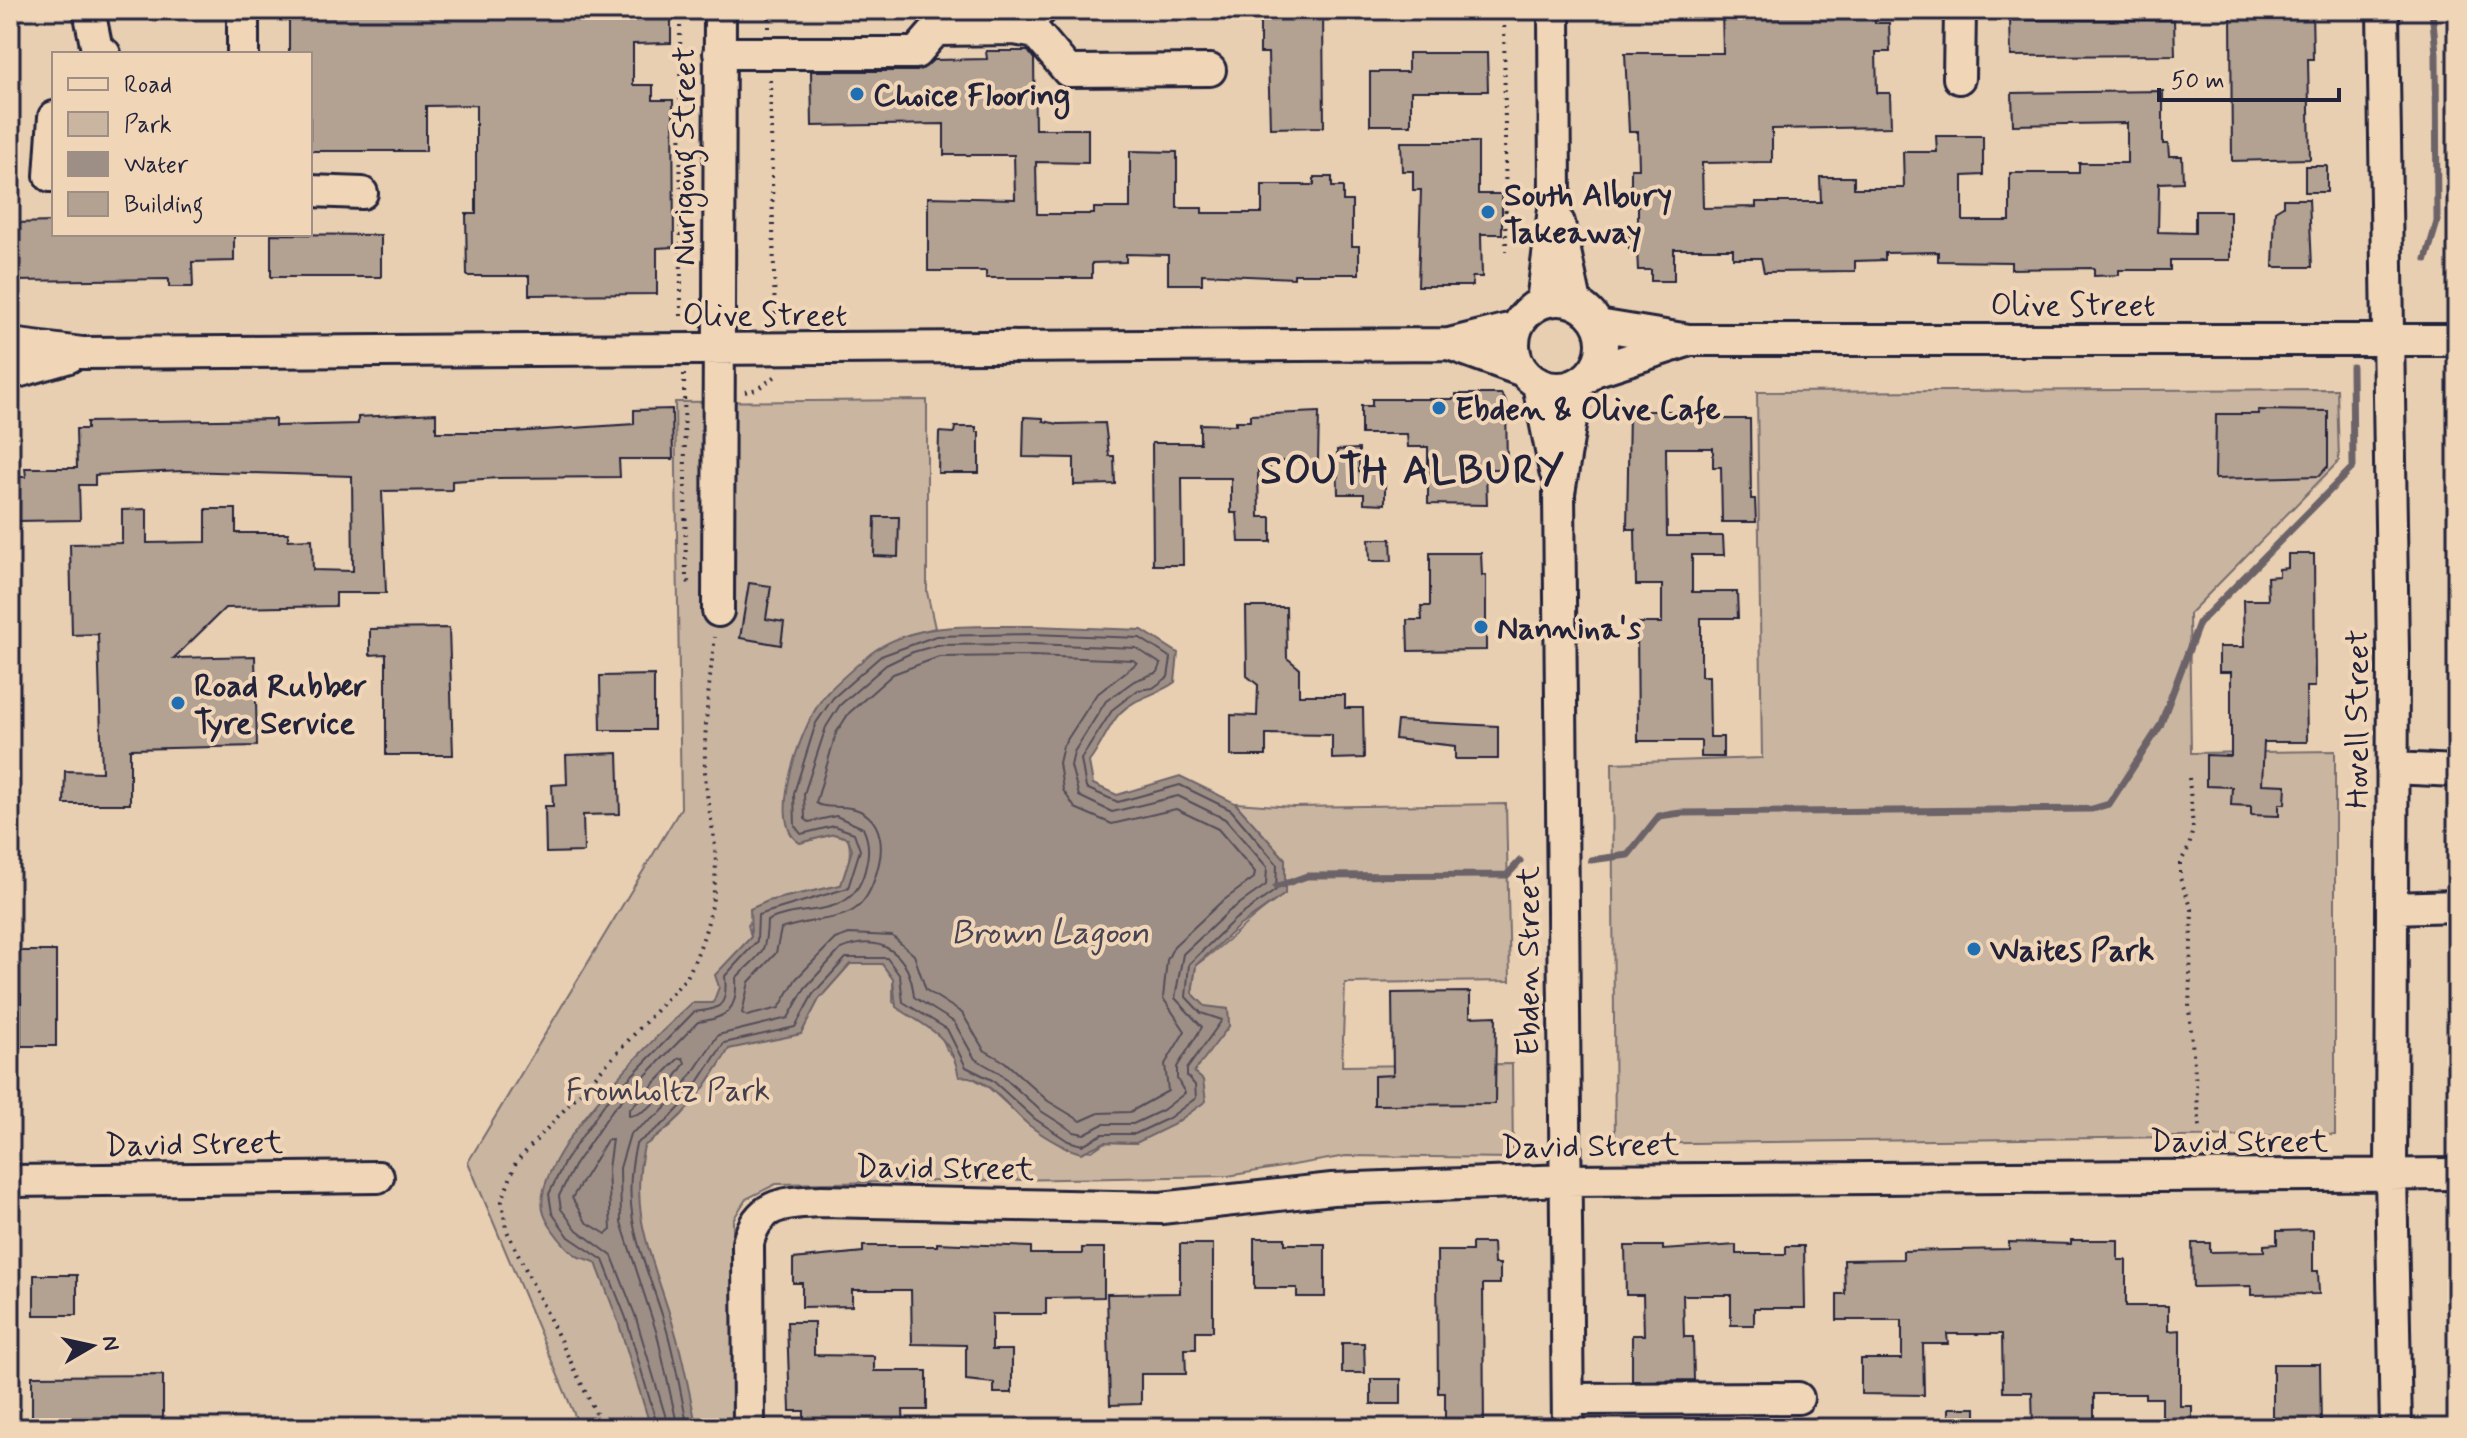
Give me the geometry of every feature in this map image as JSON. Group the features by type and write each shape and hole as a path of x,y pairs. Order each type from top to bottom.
{"street":[{"path":"89,10 99,52"},
{"path":"243,10 243,52"},
{"name":"Nurigong Street","path":"718,611 720,10"},
{"path":"1014,29 1041,10"},
{"path":"1542,302 1555,201 1554,10"},
{"path":"1959,78 1960,10"},
{"name":"Hovell Street","path":"2383,10 2392,768 2391,1175 2396,1428"},
{"path":"719,53 916,53 936,30 1014,29 1036,33 1068,71 1210,70"},
{"path":"52,146 52,176"},
{"path":"312,191 362,193"},
{"path":"1555,201 1576,303 1598,325 1603,348 1585,378 1557,389 1530,377 1514,349 1517,327 1523,316 1542,302 1553,299 1576,303"},
{"name":"Olive Street","path":"1598,325 1689,340 2457,340"},
{"name":"Olive Street","path":"10,344 82,353 1449,344 1517,327"},
{"name":"Olive Street","path":"1585,378 1689,340"},
{"name":"Olive Street","path":"1449,344 1530,377"},
{"name":"Olive Street","path":"10,374 82,353"},
{"name":"Ebden Street","path":"1530,377 1559,493"},
{"name":"Ebden Street","path":"1568,1414 1559,493 1585,378"},
{"path":"2392,768 2457,771"},
{"path":"2392,908 2457,906"},
{"name":"David Street","path":"749,1428 748,1243 753,1224 764,1212 779,1205 806,1202 1161,1208 1332,1189 1565,1180 2457,1174"},
{"name":"David Street","path":"10,1181 378,1177"},
{"path":"1568,1414 1798,1398"}],"path":[{"path":"603,1428 506,1229 502,1201 516,1162 687,977 709,921 715,850 705,743 718,611 686,580 680,10"},
{"path":"769,10 775,308"},
{"path":"1504,10 1506,251"},
{"path":"719,391 757,389 776,377"},
{"path":"2189,778 2193,828 2189,847 2180,863 2180,878 2192,909 2189,1009 2200,1129"}],"green space":[{"name":"Waites Park","path":"2337,389 2339,461 2189,614 2191,753 2335,751 2335,1135 1615,1144 1612,763 1762,758 1757,392"},
{"name":"Fromholtz Park","path":"927,400 927,592 935,628 907,635 827,693 800,843 834,834 848,838 850,856 841,885 768,901 748,925 751,937 740,952 801,1033 819,999 850,964 882,964 893,979 893,1002 941,1035 947,1050 967,1075 987,1086 1030,1125 1065,1148 1092,1151 1105,1142 1136,1143 1229,1026 1228,1009 1205,1007 1192,993 1196,965 1285,894 1285,859 1235,803 1293,807 1506,804 1510,981 1345,983 1342,1066 1512,1064 1513,1158 1346,1156 1228,1176 776,1184 746,1199 733,1220 733,1428 580,1428 468,1162 681,808 675,402"}],"water":[{"name":"Brown Lagoon","path":"953,627 1142,630 1178,653 1175,682 1133,703 1112,724 1089,762 1093,784 1117,795 1180,776 1235,803 1285,859 1285,894 1239,926 1196,965 1192,993 1205,1006 1228,1009 1229,1026 1194,1072 1203,1080 1206,1101 1173,1125 1136,1143 1105,1142 1081,1153 1074,1151 1030,1126 979,1080 959,1077 951,1051 937,1034 896,1007 893,979 882,964 850,964 819,999 801,1034 729,1049 692,1103 644,1146 639,1194 641,1216 680,1351 697,1428 651,1428 618,1321 596,1263 579,1257 569,1249 544,1214 544,1191 554,1164 597,1102 650,1043 692,1003 713,1003 719,987 715,975 751,937 750,909 768,901 841,885 852,850 848,838 834,834 800,843 790,832 786,814 791,770 799,746 827,693 877,649 913,633"}],"building":[{"path":"289,10 671,10 671,43 633,44 633,85 653,85 653,100 673,100 674,247 657,248 657,294 529,295 529,276 467,276 466,214 476,214 476,105 426,106 426,151 312,151 312,52 289,52"},
{"path":"1260,10 1323,10 1324,127 1270,128 1268,53 1260,53"},
{"path":"1722,10 1875,10 1875,23 1889,23 1890,52 1876,52 1877,93 1890,93 1891,127 1772,129 1772,162 1702,163 1703,208 1756,207 1756,202 1821,202 1820,177 1854,177 1854,188 1904,188 1903,152 1937,152 1936,136 1983,136 1983,175 1963,176 1963,221 2010,221 2010,173 2079,173 2079,163 2127,163 2127,123 2013,125 2012,93 2163,91 2163,144 2168,144 2169,156 2182,156 2183,182 2159,183 2158,232 2195,233 2195,211 2230,211 2230,260 2170,260 2170,270 2119,270 2119,275 2094,276 2094,268 2011,269 2011,262 1938,261 1938,252 1885,253 1885,260 1855,261 1855,271 1764,272 1761,258 1733,258 1733,249 1674,249 1674,281 1651,281 1651,270 1638,270 1637,249 1629,249 1629,230 1638,229 1638,188 1631,188 1631,169 1639,169 1638,132 1629,132 1625,53 1723,53"},
{"path":"2231,10 2312,10 2313,59 2308,59 2310,159 2232,161"},
{"path":"2010,20 2174,20 2175,55 2011,56"},
{"path":"986,51 1028,51 1034,59 1035,129 1088,129 1088,163 1036,162 1037,214 1094,214 1094,208 1130,208 1130,151 1177,152 1177,208 1202,208 1202,213 1262,213 1262,185 1314,185 1314,177 1332,177 1332,187 1343,187 1343,201 1352,201 1352,246 1359,246 1359,274 1294,274 1294,278 1202,274 1202,284 1168,284 1168,255 1126,254 1126,262 1092,263 1092,278 986,278 986,271 928,271 928,197 1015,199 1014,155 944,155 944,124 812,126 811,71 917,71 934,60 987,59"},
{"path":"1408,53 1487,53 1488,91 1411,91 1411,125 1370,125 1370,72 1408,72"},
{"path":"1401,142 1478,142 1478,194 1502,194 1502,234 1481,234 1482,277 1472,277 1473,286 1418,286 1421,190 1413,190 1413,171 1402,171"},
{"path":"2305,166 2327,166 2327,192 2305,192"},
{"path":"2283,199 2309,199 2312,267 2273,267 2275,211 2283,206"},
{"path":"52,222 52,236 234,236 234,261 192,262 193,287 169,287 169,279 14,281 13,223"},
{"path":"381,235 381,277 271,277 271,236"},
{"path":"1456,394 1501,394 1506,401 1507,469 1486,469 1487,505 1428,504 1428,447 1408,447 1407,434 1361,434 1361,406 1372,406 1372,399 1456,399"},
{"path":"672,409 673,459 619,459 620,477 499,478 452,481 452,490 382,491 386,593 336,593 336,606 225,608 174,658 255,656 257,746 130,749 130,804 64,804 65,771 102,772 98,634 72,635 70,544 122,543 122,510 147,509 147,543 206,542 206,509 236,509 236,533 288,533 288,540 312,539 313,570 353,571 352,476 183,471 95,475 95,485 79,485 80,520 17,521 16,477 26,477 25,468 77,468 76,429 87,429 87,422 275,419 275,426 358,424 358,417 436,413 436,432 513,432 634,424 634,410"},
{"path":"2258,410 2328,411 2328,466 2319,476 2215,479 2216,414 2258,414"},
{"path":"1629,411 1685,411 1685,419 1750,419 1751,499 1755,499 1756,522 1722,522 1721,467 1713,467 1713,448 1666,448 1667,536 1723,536 1724,555 1692,555 1692,592 1737,592 1738,618 1701,618 1701,676 1709,676 1710,737 1723,737 1723,757 1701,757 1701,741 1638,741 1637,623 1662,623 1662,585 1636,585 1635,529 1627,529"},
{"path":"1319,412 1318,461 1270,461 1270,470 1258,470 1259,517 1271,517 1271,542 1239,542 1237,513 1231,513 1231,478 1182,478 1183,565 1153,565 1152,443 1200,443 1200,424 1236,425 1236,421 1250,421 1250,415"},
{"path":"1024,417 1043,418 1043,421 1058,424 1105,423 1109,456 1114,456 1115,484 1074,485 1074,458 1023,457"},
{"path":"955,427 976,427 976,432 979,432 979,473 938,473 939,432 954,433"},
{"path":"1359,449 1359,471 1385,471 1385,504 1364,503 1364,494 1338,494 1337,450"},
{"path":"875,517 899,517 898,557 874,556"},
{"path":"1369,539 1391,539 1392,561 1370,561"},
{"path":"1430,553 1481,553 1482,575 1486,575 1486,650 1408,651 1407,620 1422,620 1421,606 1430,606"},
{"path":"2288,554 2314,554 2315,687 2306,687 2307,742 2264,742 2262,784 2286,785 2285,804 2279,804 2279,816 2251,815 2251,806 2231,805 2232,787 2206,786 2206,755 2231,756 2231,672 2219,672 2219,647 2244,647 2243,600 2268,600 2267,577 2279,576 2279,569 2288,568"},
{"path":"749,583 771,586 766,619 784,622 781,645 740,638"},
{"path":"1246,607 1286,607 1287,658 1299,668 1299,695 1345,695 1345,708 1363,708 1364,758 1332,759 1332,735 1266,734 1266,756 1231,756 1231,715 1257,716 1258,685 1247,676"},
{"path":"449,628 453,755 386,755 386,654 370,655 370,629"},
{"path":"654,675 654,730 601,730 600,676"},
{"path":"1397,721 1498,726 1498,759 1455,759 1455,746 1395,739"},
{"path":"618,753 620,814 583,815 584,852 546,853 545,806 553,806 552,785 567,784 566,755"},
{"path":"14,951 56,951 56,1046 21,1046 21,994 14,994"},
{"path":"1470,992 1470,1017 1496,1016 1495,1104 1374,1105 1374,1076 1393,1075 1392,993"},
{"path":"2313,1230 2313,1271 2318,1271 2319,1294 2251,1295 2251,1286 2193,1287 2192,1243 2210,1243 2210,1252 2264,1251 2264,1245 2277,1244 2277,1231"},
{"path":"1254,1238 1285,1238 1285,1244 1325,1244 1325,1297 1297,1297 1297,1288 1254,1288"},
{"path":"2071,1240 2118,1240 2118,1260 2126,1260 2126,1306 2168,1306 2168,1331 2180,1330 2180,1406 2192,1406 2192,1428 2162,1428 2162,1398 2145,1398 2145,1394 2094,1394 2094,1428 2033,1428 2032,1392 2003,1392 2002,1334 1947,1334 1948,1344 1923,1344 1924,1395 1861,1394 1861,1359 1902,1359 1902,1320 1837,1320 1837,1294 1845,1294 1844,1260 1903,1259 1903,1251 2009,1249 2009,1242 2071,1244"},
{"path":"937,1243 1031,1247 1031,1254 1082,1254 1082,1248 1104,1248 1104,1297 1046,1298 1046,1314 992,1314 992,1350 1012,1350 1012,1393 994,1393 994,1383 966,1380 966,1345 912,1344 911,1290 852,1290 852,1306 802,1307 802,1283 793,1283 793,1259 863,1252 863,1246 937,1246"},
{"path":"1472,1243 1493,1243 1494,1264 1500,1264 1500,1284 1483,1284 1484,1428 1445,1428 1445,1393 1438,1393 1437,1251 1472,1251"},
{"path":"1180,1244 1213,1244 1213,1331 1196,1331 1196,1349 1185,1349 1186,1374 1141,1374 1141,1404 1110,1405 1107,1294 1180,1293"},
{"path":"1736,1245 1736,1254 1786,1254 1786,1246 1804,1246 1805,1308 1754,1308 1754,1325 1731,1325 1731,1295 1683,1295 1684,1337 1693,1337 1694,1380 1632,1381 1632,1335 1644,1335 1643,1295 1626,1295 1625,1246 1663,1246 1663,1250"},
{"path":"34,1275 77,1275 77,1315 34,1315"},
{"path":"787,1322 814,1322 814,1355 874,1356 874,1371 927,1371 927,1410 903,1410 904,1428 804,1428 804,1411 790,1411"},
{"path":"1342,1343 1364,1343 1365,1373 1342,1373"},
{"path":"2273,1364 2320,1364 2321,1428 2273,1428"},
{"path":"163,1375 163,1428 32,1428 32,1376"},
{"path":"1371,1379 1401,1379 1401,1404 1371,1404"},
{"path":"1949,1408 1976,1408 1976,1428 1949,1428"}],"waterway":[{"path":"2426,259 2437,222 2436,53 2432,10"},
{"path":"1591,860 1628,855 1659,816 1681,813 2092,809 2109,804 2160,726 2199,623 2353,467 2352,367"},
{"path":"1276,887 1307,876 1507,875 1520,861"}],"place":[{"name":"Choice Flooring","path":"857,94"},
{"name":"South Albury Takeaway","path":"1488,212"},
{"name":"Ebden & Olive Cafe","path":"1439,408"},
{"name":"Nannina's","path":"1481,627"},
{"name":"Road Rubber Tyre Service","path":"178,703"},
{"name":"Waites Park","path":"1974,949"}],"district":[{"name":"SOUTH ALBURY","path":"1413,469"}]}
